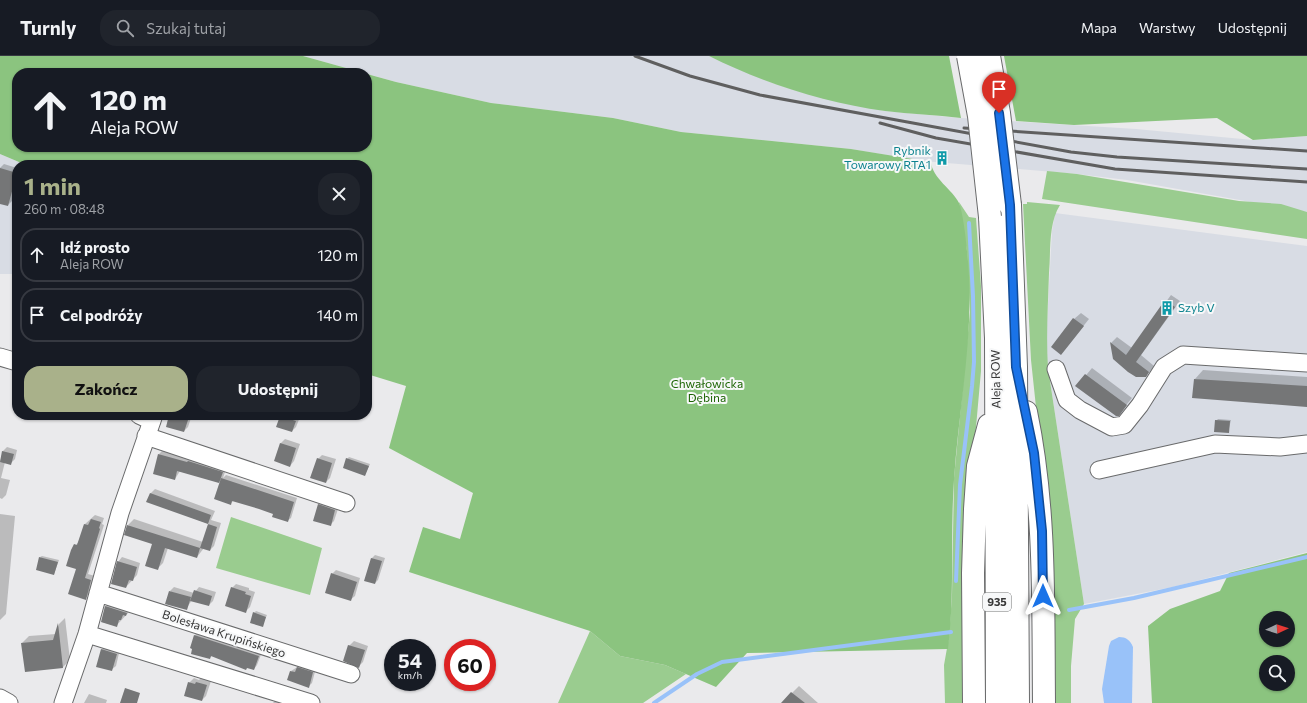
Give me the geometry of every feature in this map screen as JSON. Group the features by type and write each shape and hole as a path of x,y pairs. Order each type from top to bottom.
{"main road":[{"name":"Aleja ROW","path":"968,56 979,116 990,217 994,288 997,703"},
{"name":"Aleja ROW","path":"988,56 999,113 1010,205 1016,367 1018,703"},
{"path":"1016,367 1034,453 1040,505 1043,555 1044,703"},
{"path":"974,703 973,573 975,502 978,466 996,399"}],"street":[{"path":"1056,369 1067,400 1080,410 1112,427 1124,425 1140,405 1164,367 1183,355 1307,363"},
{"path":"63,703 87,634 120,513 148,422 346,503"},
{"path":"1099,470 1215,444 1280,446 1307,444"},
{"name":"Bolesława Krupińskiego","path":"98,593 351,674"},
{"path":"87,634 312,703"},
{"path":"0,698 10,703"}],"shaded area":[{"path":"303,56 709,56 770,82 801,92 885,111 961,118 1136,129 1253,140 1307,136 1307,212 1127,180 1077,174 923,161 851,149 681,132 613,118 491,103 372,75 372,68 346,68"},
{"path":"0,154 14,160 12,160 12,274 0,274"},
{"path":"1055,213 1307,246 1307,552 1173,587 1084,604 1048,368 1046,341 1052,231"}],"green space":[{"name":"Chwałowicka Dębina","path":"0,56 303,56 346,68 12,68 12,152 372,152 372,75 491,103 613,118 681,132 851,149 931,162 932,168 939,179 959,203 965,233 969,280 966,366 954,480 952,522 952,586 948,649 747,653 716,687 665,665 620,656 590,631 409,572 423,527 460,539 473,493 389,448 406,386 372,376 372,160 14,160 0,154"},
{"path":"709,56 949,56 961,118 885,111 840,103 795,91 751,75"},
{"path":"1004,56 1307,56 1307,136 1253,140 1217,118 1074,125 1016,121"},
{"path":"1047,171 1077,174 1239,201 1281,204 1307,212 1307,239 1042,199"},
{"path":"959,202 969,217 976,218 981,286 981,371 972,472 964,703 945,703 944,665 949,637 952,595 954,478 970,312 967,252"},
{"path":"1027,202 1060,205 1056,212 1051,238 1047,320 1047,356 1084,604 1075,619 1071,666 1071,703 1051,703 1045,492 1031,360 1023,204 1027,204"},
{"path":"231,517 322,548 310,595 216,568"},
{"path":"1307,553 1307,703 1152,703 1148,626 1170,609 1220,591 1229,573"},
{"path":"590,631 620,656 665,665 686,674 643,703 558,703"}],"water":[{"path":"1119,637 1128,639 1133,647 1132,703 1104,703 1102,689 1109,646 1111,641"}],"building":[{"path":"0,168 12,172 12,191 8,206 0,204"},
{"path":"1165,300 1175,307 1136,362 1149,372 1146,377 1136,377 1113,359 1110,342 1126,355"},
{"path":"1073,318 1084,326 1061,355 1051,347"},
{"path":"1085,374 1127,405 1119,416 1116,416 1075,386"},
{"path":"1194,379 1307,386 1307,407 1192,398"},
{"path":"168,420 188,420 184,432 166,427"},
{"path":"279,420 296,421 292,432 276,427"},
{"path":"1215,420 1230,421 1229,433 1214,432"},
{"path":"280,443 296,448 290,467 274,461"},
{"path":"2,451 14,454 11,465 0,462"},
{"path":"158,454 187,462 188,461 223,472 219,483 177,471 175,480 153,474"},
{"path":"317,458 332,463 326,483 310,478"},
{"path":"346,458 369,466 365,476 343,468"},
{"path":"221,478 294,502 288,522 272,517 273,514 259,509 232,501 231,505 214,499"},
{"path":"150,493 211,515 208,524 146,502"},
{"path":"318,504 335,510 331,526 313,521"},
{"path":"91,519 101,522 85,578 91,580 86,600 68,594 76,569 66,566 74,544 77,545 84,524 88,525"},
{"path":"208,524 217,527 210,551 200,548"},
{"path":"127,525 200,548 197,558 165,548 158,570 145,566 152,544 124,535"},
{"path":"39,557 58,562 54,575 36,570"},
{"path":"371,558 382,561 375,584 364,581"},
{"path":"117,561 137,567 133,581 129,580 126,588 111,584"},
{"path":"331,573 357,582 351,601 325,593"},
{"path":"231,587 246,592 245,594 251,596 246,613 225,606"},
{"path":"194,590 212,596 209,606 190,601"},
{"path":"169,591 191,597 187,610 165,604"},
{"path":"105,606 127,613 126,616 123,615 121,620 119,620 117,627 101,622"},
{"path":"253,612 266,617 263,627 250,623"},
{"path":"58,623 63,668 25,672 21,643 53,640"},
{"path":"194,635 259,656 254,670 247,668 246,670 211,656 210,659 191,654 192,649 190,648"},
{"path":"348,645 365,650 359,668 343,661"},
{"path":"101,649 117,654 112,671 96,667"},
{"path":"297,667 313,672 309,688 287,680 290,671 295,672"},
{"path":"188,682 195,684 196,682 207,685 202,701 184,696"},
{"path":"125,688 140,693 137,703 120,703"},
{"path":"791,692 805,703 781,703"}],"waterway":[{"path":"956,581 960,485 974,362 973,296 969,223"},
{"path":"1069,610 1134,598 1307,557"},
{"path":"654,703 697,674 722,662 951,632"}],"railway":[{"path":"635,56 690,76 760,95 1071,152 1117,157 1307,169"},
{"path":"880,123 936,138 1115,169 1307,182"},
{"path":"964,128 1307,151"}],"place":[{"name":"Rybnik Towarowy RTA1","path":"942,158"},
{"name":"Szyb V","path":"1167,308"}],"route":[{"path":"999,113 1010,205 1016,367 1034,453 1039,492 1043,555 1043,596"}]}
